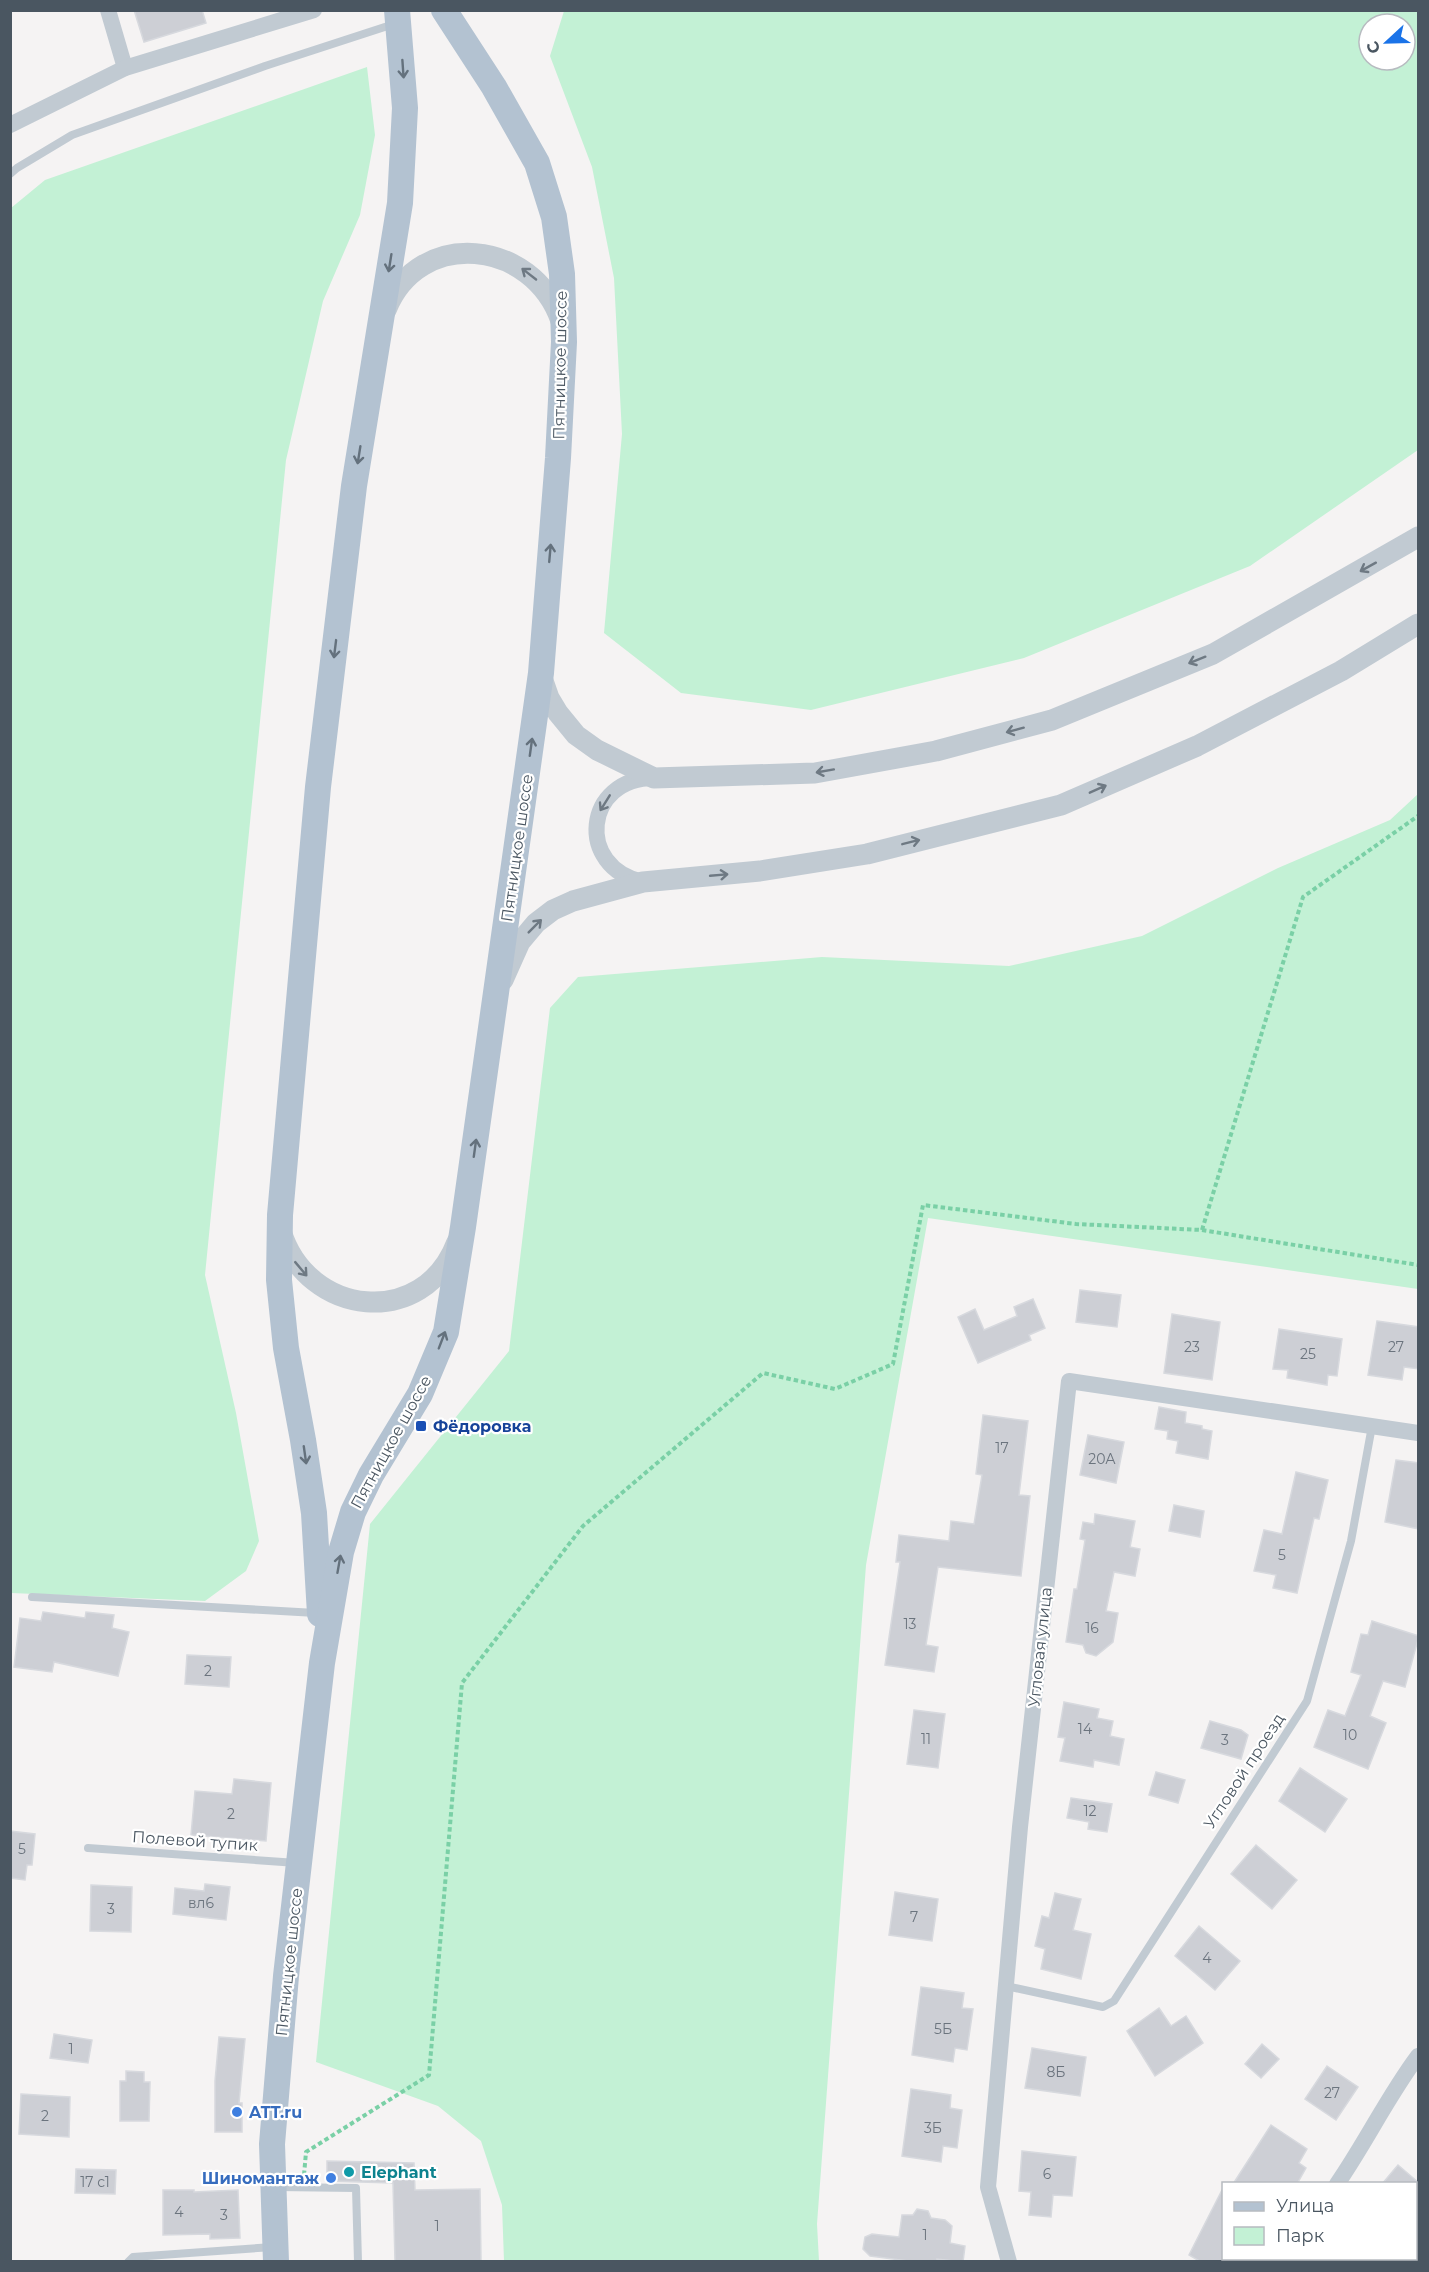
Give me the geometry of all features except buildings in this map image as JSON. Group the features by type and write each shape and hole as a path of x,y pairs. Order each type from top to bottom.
{"main road":[{"name":"Пятницкое шоссе","path":"322,1663 314,1513 286,1348 279,1280 280,1215 318,787 354,486 399,202 405,108 398,16"},
{"name":"Пятницкое шоссе","path":"276,2254 272,2144 286,1976 322,1663 341,1552 353,1512 371,1475 420,1394 446,1332 463,1227 541,673 558,458 564,342 562,274 554,217 537,163 494,87 450,20"}],"street":[{"path":"108,10 125,68"},
{"path":"10,125 125,68 314,10"},
{"path":"378,336 381,320 388,305 407,279 434,261 465,253 482,254 513,263 539,283 557,310 564,342"},
{"path":"643,882 622,875 606,861 597,841 596,830 601,808 614,791 632,780 815,773 936,751 1052,720 1213,654 1419,537"},
{"path":"496,994 520,942 536,923 553,910 573,901 643,882 760,871 867,854 1061,805 1197,746 1341,671 1419,624"},
{"path":"541,673 549,698 576,735 597,750 654,778"},
{"path":"280,1215 287,1247 304,1274 330,1293 361,1302 393,1300 422,1287 446,1265 454,1252 463,1227"},
{"name":"Угловая улица","path":"1009,2262 988,2187 1020,1827 1069,1381 1419,1433"},
{"path":"1338,2182 1399,2081 1419,2055"}],"lane":[{"path":"10,174 72,135 398,16"},
{"name":"Угловой проезд","path":"1006,1986 1102,2007 1114,2001 1307,1701 1351,1541 1372,1426"},
{"path":"32,1597 320,1613"},
{"name":"Полевой тупик","path":"88,1848 299,1863"},
{"path":"272,2187 356,2188 358,2262"},
{"path":"128,2262 133,2257 276,2254"}],"path":[{"path":"1202,1230 1304,897 1419,816"},
{"path":"303,2187 306,2152 429,2075 462,1683 583,1526 763,1373 835,1389 893,1364 923,1205 1076,1224 1202,1230 1419,1265"}],"green space":[{"path":"564,11 1418,11 1418,450 1250,566 1024,658 811,710 681,693 604,633 622,434 614,278 592,167 550,56"},
{"path":"367,67 375,135 360,215 323,301 286,460 205,1275 236,1413 259,1541 246,1571 205,1601 11,1593 11,208 45,180"},
{"path":"1418,794 1418,1289 928,1218 866,1565 817,2224 819,2261 504,2261 502,2205 481,2141 438,2106 316,2062 370,1524 509,1351 550,1008 578,977 822,957 1009,966 1142,936 1278,868 1390,820"}],"place":[{"name":"Фёдоровка","path":"421,1426"},
{"name":"ATT.ru","path":"237,2112"},
{"name":"Elephant","path":"349,2172"},
{"name":"Шиномантаж","path":"331,2178"}]}
